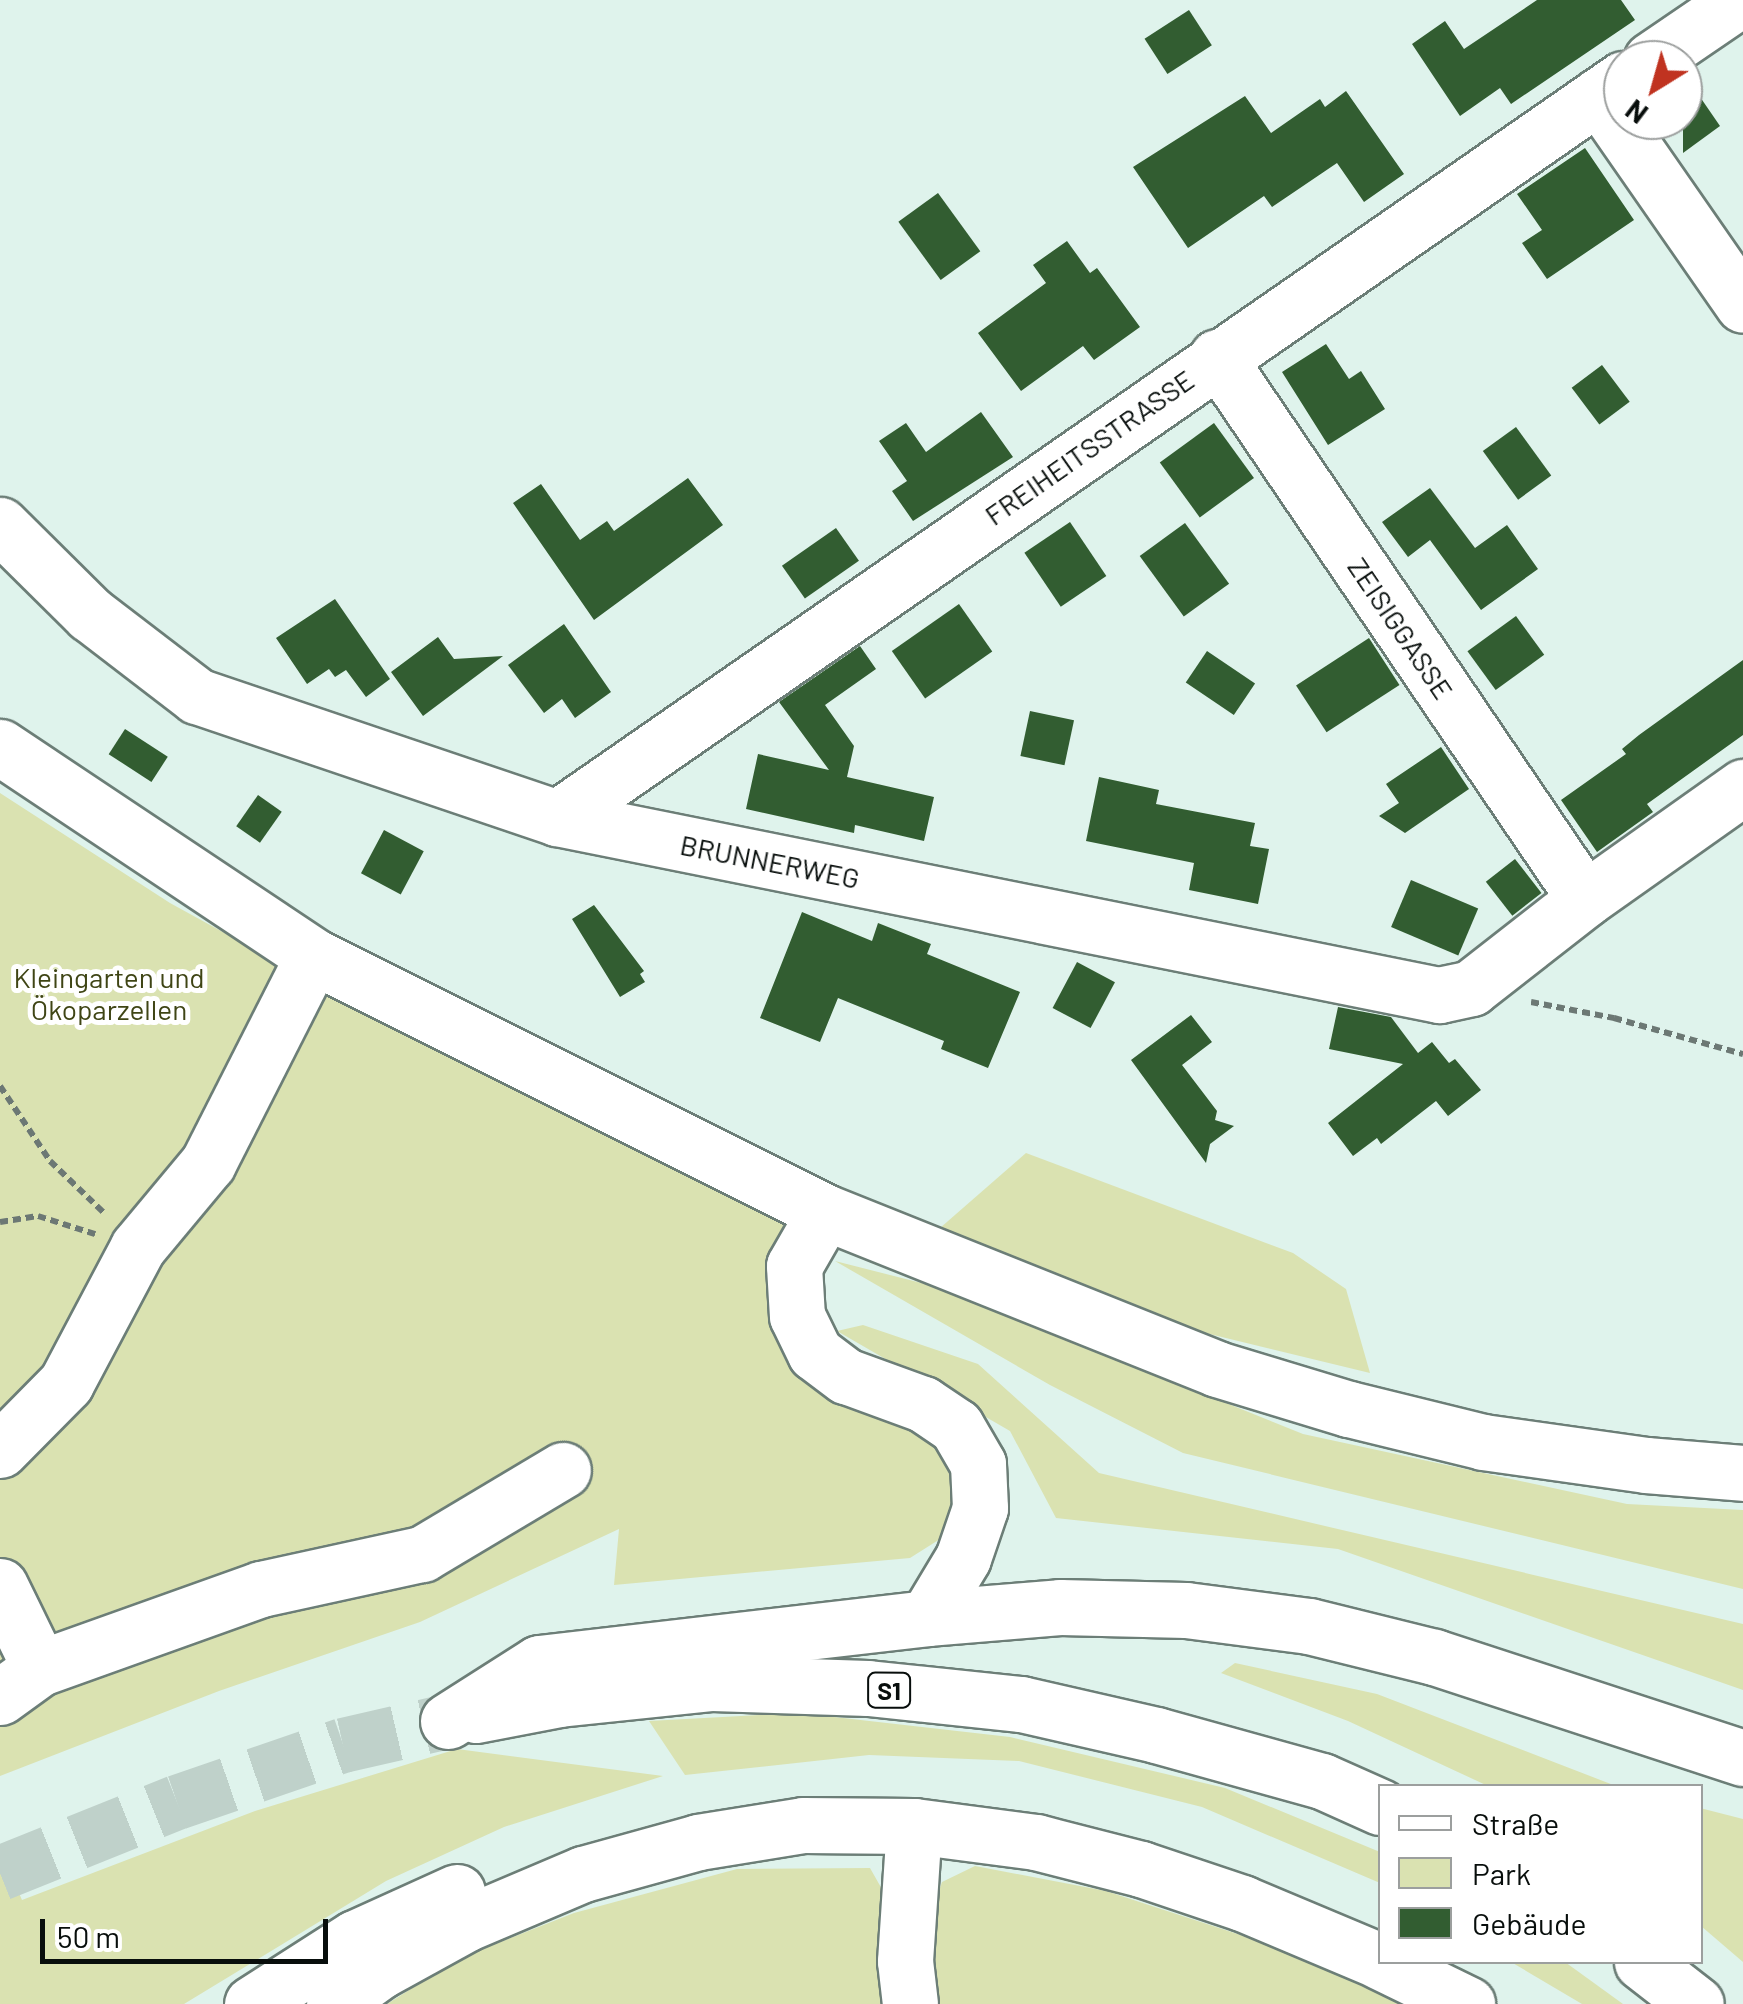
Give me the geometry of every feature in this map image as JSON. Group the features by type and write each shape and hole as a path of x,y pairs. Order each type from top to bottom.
{"main road":[{"path":"1680,40 1739,0"},
{"name":"FREIHEITSSTRASSE","path":"557,818 1603,92"},
{"path":"1643,140 1743,305"},
{"name":"ZEISIGGASSE","path":"1217,357 1585,899"},
{"name":"BRUNNERWEG","path":"0,525 90,614 197,696 557,818 1439,996 1471,988"},
{"path":"0,747 313,956 825,1212 1216,1369 1349,1409 1482,1442 1646,1465 1743,1472"},
{"path":"1471,988 1585,899 1743,788"},
{"path":"0,1450 66,1383 138,1247 208,1163 313,956"},
{"path":"825,1212 794,1266 797,1316 815,1353 846,1376 923,1404 956,1426 978,1464 980,1508 962,1558 926,1618"},
{"path":"0,1586 20,1682 261,1588 422,1554 562,1470"},
{"path":"926,1618 1060,1608 1186,1610 1310,1626 1434,1657 1743,1758"},
{"name":"S1","path":"926,1618 539,1662 448,1720 558,1699 712,1683 868,1688 1022,1704 1156,1735 1322,1780 1378,1806"},
{"path":"334,2004 380,1971 465,1924 582,1874 698,1842 803,1825 914,1826 1036,1842 1141,1869 1242,1903 1378,1961"},
{"path":"910,2004 905,1961 914,1826"},
{"path":"252,2004 355,1938 453,1891 519,1901"},
{"path":"1385,1964 1468,2004"},
{"path":"1645,1964 1696,2004"}],"path":[{"path":"1471,988 1614,1018 1743,1054"},
{"path":"0,1086 50,1161 138,1247"},
{"path":"0,1222 38,1216 138,1247"}],"green space":[{"name":"Kleingarten und Ökoparzellen","path":"0,793 170,903 272,959 784,1221 769,1311 927,1430 954,1470 954,1507 948,1534 910,1558 614,1585 619,1529 420,1622 219,1691 0,1776"},
{"path":"1026,1153 1293,1253 1346,1289 1370,1373 1107,1309 932,1235"},
{"path":"835,1261 941,1288 1303,1434 1627,1504 1743,1510 1743,1589 1183,1453 1050,1385"},
{"path":"863,1325 978,1364 1099,1473 1743,1624 1743,1690 1338,1549 1056,1518 1010,1431 837,1331"},
{"path":"1235,1663 1377,1694 1611,1784 1484,1784 1348,1721 1221,1673"},
{"path":"799,1713 1010,1737 1225,1788 1378,1851 1378,1882 1202,1807 1019,1761 869,1755 685,1775 649,1721"},
{"path":"457,1749 663,1776 504,1827 386,1881 184,2004 0,2004 0,1849 22,1900 255,1811"},
{"path":"1703,1809 1743,1819 1743,1962 1703,1928"},
{"path":"975,1866 1106,1891 1314,1959 1402,2004 936,2004 923,1937 942,1882"},
{"path":"870,1868 887,1898 879,1968 882,2004 387,2004 460,1958 574,1913 737,1869"},
{"path":"1514,1964 1568,1964 1623,2004 1582,2004"}],"building":[{"path":"1537,0 1621,0 1635,20 1511,104 1500,88 1460,116 1412,44 1445,21 1464,49"},
{"path":"1189,10 1212,45 1167,74 1145,39"},
{"path":"1346,91 1404,174 1364,202 1337,163 1272,207 1264,196 1188,248 1133,167 1245,96 1271,133 1320,99 1325,107"},
{"path":"1703,101 1720,126 1703,138"},
{"path":"1683,140 1701,140 1683,153"},
{"path":"1585,148 1634,220 1547,279 1522,243 1542,230 1517,194"},
{"path":"938,193 980,251 941,280 898,222"},
{"path":"1067,241 1090,273 1097,268 1140,327 1094,360 1083,346 1021,391 978,333 1046,283 1033,265"},
{"path":"1326,344 1349,379 1361,371 1385,409 1328,445 1282,372"},
{"path":"1602,365 1630,402 1599,425 1572,388"},
{"path":"981,412 1013,457 913,521 892,491 907,481 879,441 906,423 926,452"},
{"path":"1214,423 1254,478 1200,517 1160,462"},
{"path":"1516,427 1551,476 1518,500 1483,451"},
{"path":"688,478 723,525 594,620 513,503 541,484 580,540 607,521 614,531"},
{"path":"1430,488 1475,548 1507,525 1538,569 1481,610 1430,540 1408,557 1382,522"},
{"path":"1070,522 1106,576 1061,607 1024,553"},
{"path":"1185,523 1229,584 1184,617 1140,556"},
{"path":"836,528 859,561 805,599 782,566"},
{"path":"335,599 390,679 366,697 346,670 335,677 329,669 307,684 276,638"},
{"path":"959,604 992,652 925,699 892,651"},
{"path":"1516,616 1544,655 1496,690 1467,651"},
{"path":"564,624 611,692 575,718 562,699 544,713 508,665"},
{"path":"438,637 454,659 503,656 423,716 391,672"},
{"path":"1369,638 1399,685 1327,732 1296,685"},
{"path":"860,646 876,669 825,705 854,746 847,777 934,797 924,841 855,825 854,833 746,809 758,754 829,770 779,702"},
{"path":"1207,651 1255,683 1234,715 1186,683"},
{"path":"1743,660 1743,735 1647,804 1653,812 1597,852 1561,800 1626,754 1622,749 1639,735"},
{"path":"1030,711 1074,720 1064,765 1020,756"},
{"path":"125,729 168,757 151,782 109,754"},
{"path":"1441,747 1469,789 1405,833 1379,816 1399,803 1386,784"},
{"path":"1099,777 1159,790 1156,804 1255,823 1250,846 1269,849 1258,904 1189,890 1194,863 1086,841"},
{"path":"258,795 282,812 260,843 236,826"},
{"path":"384,830 424,851 401,894 361,873"},
{"path":"1515,859 1541,893 1512,916 1486,882"},
{"path":"1411,880 1478,909 1458,955 1391,927"},
{"path":"594,905 644,971 640,974 645,982 620,997 572,919"},
{"path":"802,912 872,941 878,923 931,944 927,954 1020,992 988,1068 941,1049 944,1041 838,998 820,1042 760,1018"},
{"path":"1077,962 1115,982 1091,1028 1053,1008"},
{"path":"1338,1007 1391,1017 1418,1053 1432,1042 1449,1063 1455,1059 1481,1090 1448,1116 1436,1101 1381,1144 1377,1138 1353,1156 1328,1123 1403,1064 1329,1049"},
{"path":"1191,1015 1212,1042 1182,1065 1217,1111 1215,1120 1234,1126 1210,1144 1206,1163 1131,1060"}],"tunnel":[{"path":"0,1873 177,1802 343,1745 448,1721"}]}
